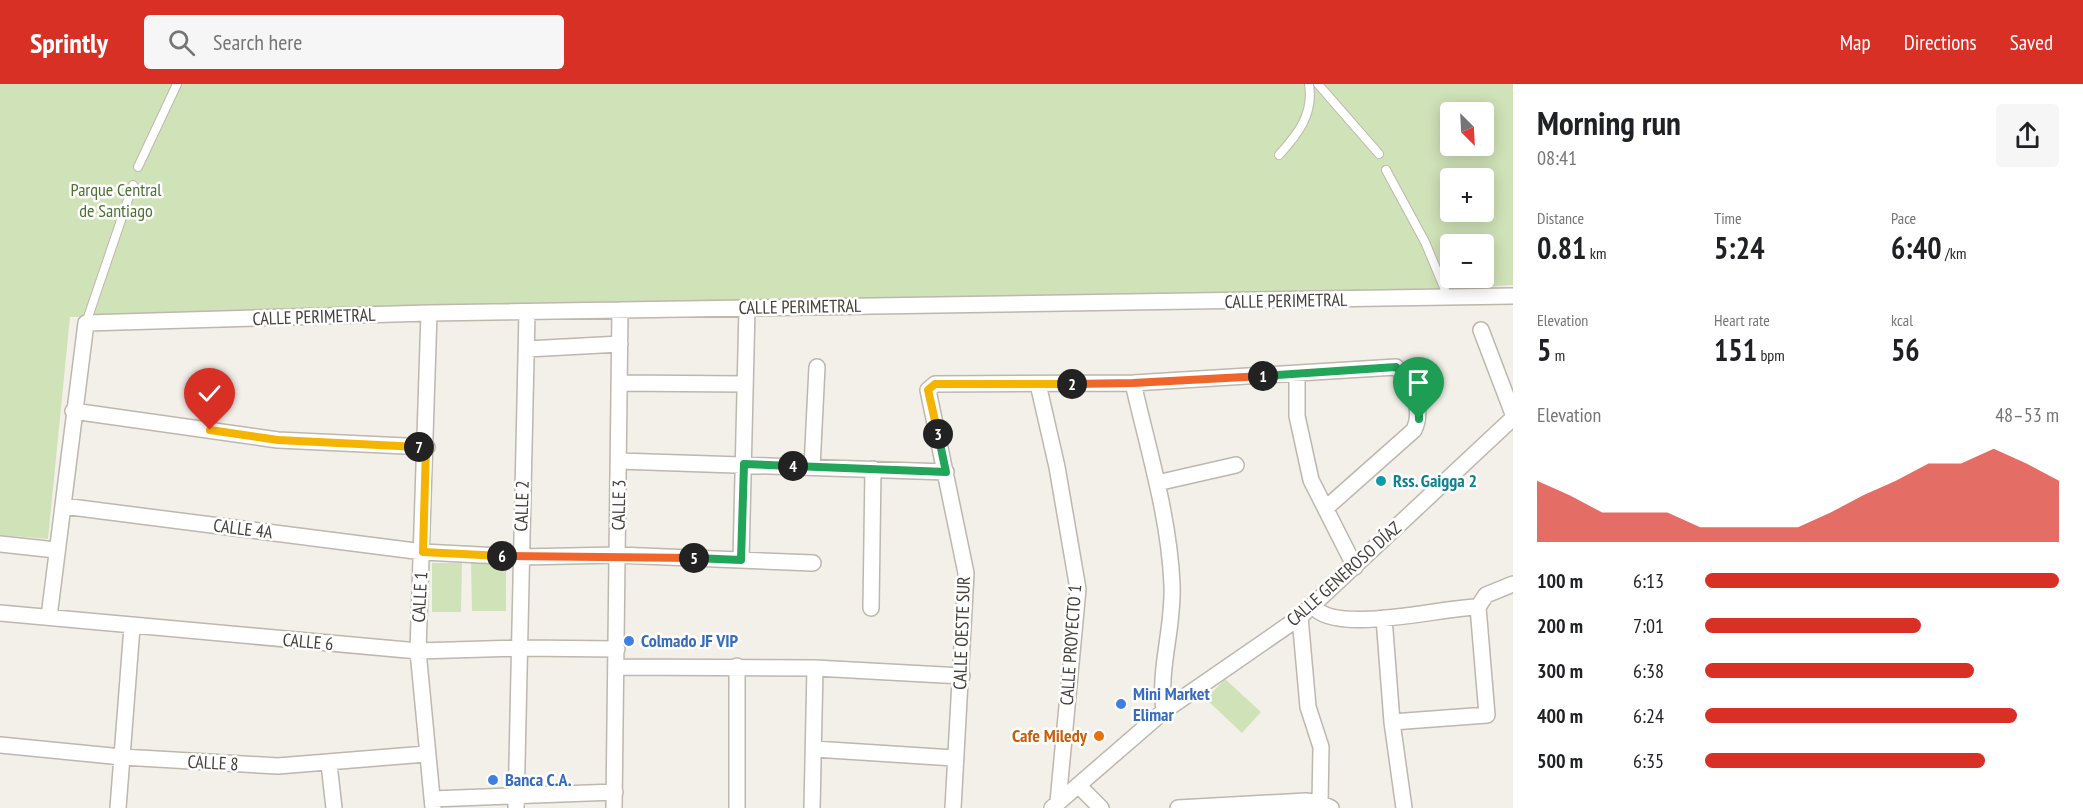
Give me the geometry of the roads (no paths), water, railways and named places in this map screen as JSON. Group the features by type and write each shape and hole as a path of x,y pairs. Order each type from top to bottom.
{"street":[{"name":"CALLE PERIMETRAL","path":"86,323 620,310 1513,296"},
{"path":"741,560 747,308"},
{"name":"CALLE 3","path":"614,808 620,310"},
{"name":"CALLE 2","path":"516,801 527,312"},
{"name":"CALLE 1","path":"429,314 423,552 417,651 432,803"},
{"path":"49,617 73,411 86,323"},
{"path":"1481,330 1513,416"},
{"path":"527,349 620,344"},
{"path":"812,467 817,367"},
{"path":"1038,384 1133,383 1396,367 1403,374 1420,409 1414,430 1326,508"},
{"path":"1297,374 1297,416 1303,453 1311,480 1355,567"},
{"path":"619,383 745,384"},
{"path":"1133,383 1157,483 1172,586 1168,646 1161,675 1164,711"},
{"name":"CALLE OESTE SUR","path":"953,808 966,573 928,390 935,384 1038,384"},
{"name":"CALLE PROYECTO 1","path":"1038,384 1057,466 1078,590 1055,805"},
{"path":"73,411 278,440 426,447"},
{"name":"CALLE GENEROSO DÍAZ","path":"1055,805 1164,711 1300,618 1513,416"},
{"path":"619,460 946,472"},
{"path":"1157,483 1236,465"},
{"path":"871,608 873,469"},
{"name":"CALLE 4A","path":"63,506 423,552"},
{"path":"0,544 56,550"},
{"path":"423,552 520,557 618,555 813,563"},
{"path":"1392,722 1487,715 1479,607 1486,595 1513,584"},
{"path":"1313,606 1323,615 1353,619 1384,618 1479,607"},
{"name":"CALLE 6","path":"0,613 132,627 417,651 521,648 617,649"},
{"path":"1178,808 1326,805 1321,747 1308,707 1300,618"},
{"path":"1384,618 1392,722 1404,808"},
{"path":"118,808 132,627"},
{"path":"737,666 737,808"},
{"path":"617,667 815,668 962,676"},
{"path":"812,808 815,668"},
{"name":"CALLE 8","path":"0,745 123,758 226,765 329,764 426,754"},
{"path":"814,749 954,758"},
{"path":"329,764 334,808"},
{"path":"1078,786 1101,808"},
{"path":"432,803 516,801 615,792"}],"lane":[{"path":"138,167 177,84"},
{"path":"1280,155 1297,134 1309,113 1311,97 1309,84"},
{"path":"1318,84 1379,154"},
{"path":"1386,170 1425,242 1448,298"},
{"path":"86,323 133,185"}],"place":[{"name":"Rss. Gaigga 2","path":"1381,481"},
{"name":"Colmado JF VIP","path":"629,641"},
{"name":"Mini Market Elimar","path":"1121,704"},
{"name":"Cafe Miledy","path":"1099,736"},
{"name":"Banca C.A.","path":"493,780"}],"park label":[{"name":"Parque Central de Santiago","path":"116,200"}]}
